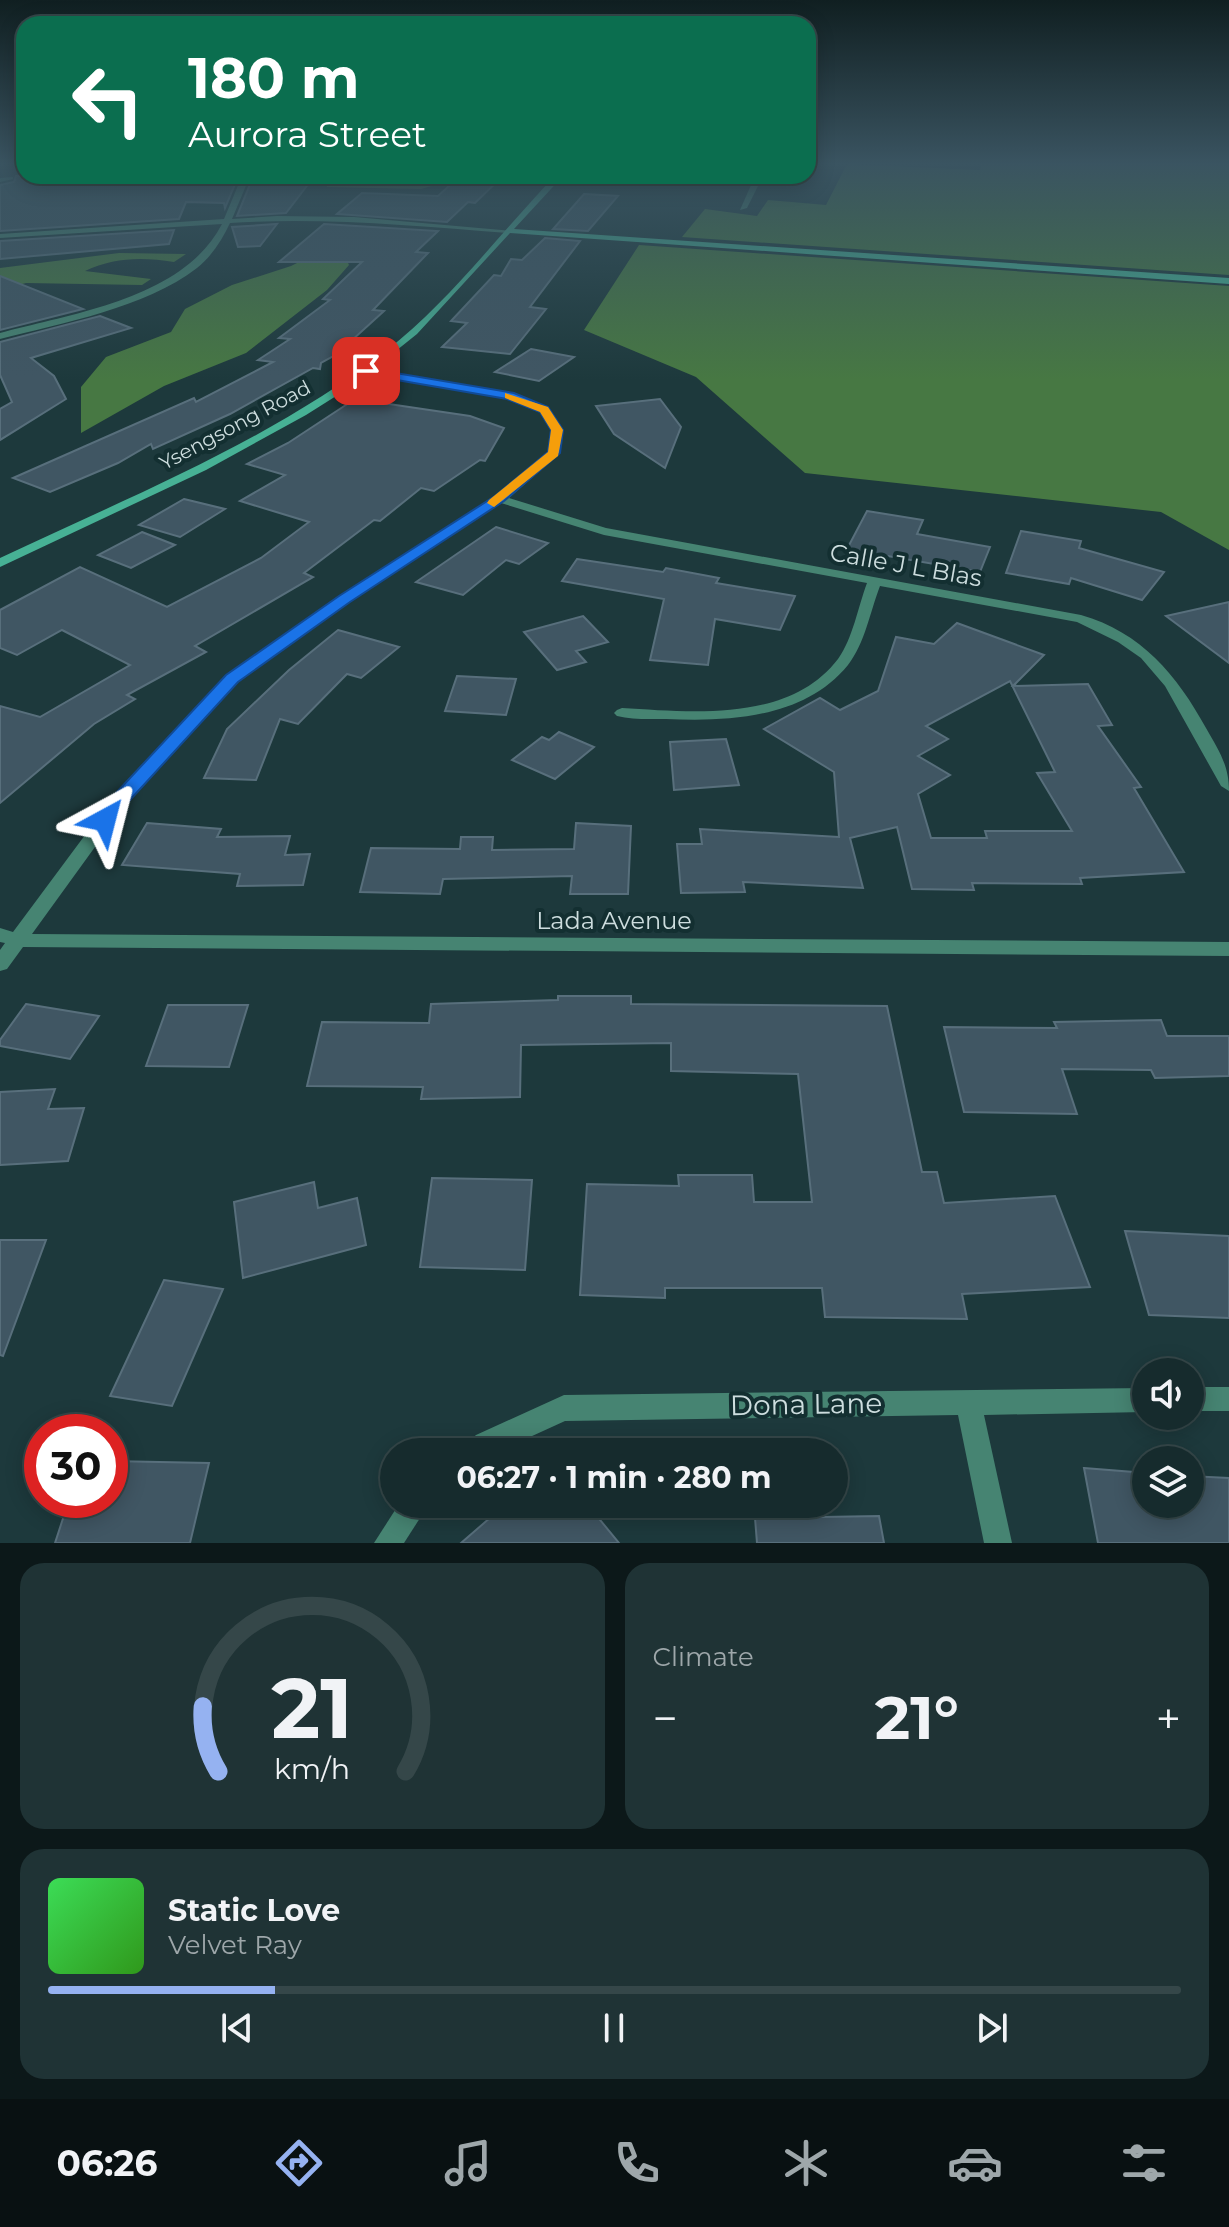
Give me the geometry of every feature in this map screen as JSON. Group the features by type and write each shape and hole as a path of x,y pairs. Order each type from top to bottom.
{"main road":[{"name":"Ysengsong Road","path":"0,563 261,434 366,371 433,313 503,236"},
{"path":"580,236 1229,281"}],"street":[{"path":"0,336 164,285 203,258 217,236"},
{"path":"0,964 8,938 123,796 232,679 345,599 500,499 554,453 557,430 544,410 510,396 366,371"},
{"name":"Calle J L Blas","path":"500,499 604,531 1081,619 1145,653 1166,676 1229,786"},
{"path":"622,713 687,715 758,710 815,689 844,661 874,583"},
{"name":"Lada Avenue","path":"8,938 1229,949"},
{"path":"1204,1399 1229,1399"},
{"name":"Dona Lane","path":"498,1438 564,1408 1132,1400"},
{"path":"968,1402 998,1543"},
{"path":"388,1543 405,1518"}],"green space":[{"path":"1229,236 1229,275 682,237"},
{"path":"639,245 1229,286 1229,550 1161,512 805,473 696,377 584,330"},
{"path":"321,251 345,256 349,265 327,290 246,353 164,386 81,433 81,387 106,357 171,332 185,309 232,285 291,266"},
{"path":"119,253 186,254 174,262 129,259 85,271 151,279 142,285 26,283 0,290 0,268"}],"building":[{"path":"79,236 172,236 169,244 0,259 0,241"},
{"path":"235,236 268,236 260,246 238,247"},
{"path":"310,236 433,236 416,252 428,253 373,310 384,311 350,342 344,341 348,348 321,363 320,369 313,368 230,414 153,449 151,444 118,463 50,492 13,478 194,398 196,402 273,362 258,360 290,339 279,338 330,300 323,299 362,262 279,262"},
{"path":"545,238 580,241 530,307 546,309 510,354 442,347 467,323 451,321 494,275 501,276 511,259 522,260"},
{"path":"0,276 83,309 0,330"},
{"path":"100,316 131,328 31,358 54,376 66,399 0,440 0,409 12,402 0,375 0,342"},
{"path":"531,349 574,357 539,381 495,372"},
{"path":"355,399 470,416 504,428 485,461 480,460 434,491 421,488 380,521 374,520 304,573 313,577 195,646 206,652 127,695 135,699 94,724 0,803 0,706 40,717 130,665 62,630 17,655 0,648 0,610 80,567 167,607 261,558 309,522 240,501 285,475 247,464 288,443"},
{"path":"660,399 681,427 665,468 614,434 596,406"},
{"path":"184,499 225,509 180,537 139,525"},
{"path":"867,511 923,520 917,534 990,547 980,572 847,549"},
{"path":"496,527 548,543 519,564 506,560 463,595 416,582"},
{"path":"1021,531 1081,541 1079,548 1164,572 1142,600 1071,578 1069,584 1006,573"},
{"path":"142,532 175,545 131,568 98,555"},
{"path":"577,559 663,572 666,568 719,578 716,583 795,596 780,630 715,619 708,665 650,660 664,599 562,581"},
{"path":"1229,602 1229,663 1166,616"},
{"path":"583,616 608,642 576,651 586,662 557,670 524,632"},
{"path":"957,623 1044,655 1013,686 1088,684 1112,725 1098,726 1141,787 1134,788 1184,872 1080,878 1082,884 972,883 974,890 912,889 897,827 850,838 863,888 743,882 745,892 681,893 677,844 702,844 700,829 839,837 834,772 764,729 820,698 840,710 878,691 896,637 934,644","holes":["1010,681 1055,772 1037,773 1072,831 985,831 987,838 931,838 918,794 950,775 918,756 948,739 926,726"]},
{"path":"338,630 399,647 361,678 347,674 298,724 280,719 256,780 204,778 227,729 289,670"},
{"path":"457,676 516,679 506,715 445,711"},
{"path":"559,732 594,747 555,779 512,760 542,737 549,740"},
{"path":"726,739 739,785 674,790 670,742"},
{"path":"147,823 221,829 217,837 290,836 285,855 310,854 303,885 237,886 240,874 122,865"},
{"path":"576,823 631,826 628,894 570,894 572,876 443,879 440,894 360,892 371,848 460,849 461,837 493,837 492,850 574,849"},
{"path":"558,996 631,996 631,1004 887,1006 922,1172 937,1172 944,1203 1055,1196 1090,1287 962,1294 967,1319 825,1317 822,1288 665,1288 665,1298 580,1295 587,1184 679,1186 678,1175 752,1175 754,1202 812,1202 798,1074 671,1071 671,1043 521,1045 520,1097 421,1099 423,1087 307,1086 322,1022 429,1023 431,1004 558,1000"},
{"path":"26,1004 99,1016 70,1059 0,1046 0,1040"},
{"path":"168,1005 248,1005 229,1067 146,1066"},
{"path":"1161,1020 1167,1036 1229,1036 1229,1076 1155,1078 1151,1070 1062,1069 1077,1114 964,1112 944,1027 1057,1028 1054,1022"},
{"path":"55,1089 48,1109 84,1108 68,1161 0,1165 0,1092"},
{"path":"432,1178 532,1180 525,1270 420,1267"},
{"path":"314,1182 318,1208 357,1198 366,1245 243,1278 234,1202"},
{"path":"1125,1231 1229,1236 1229,1318 1149,1315"},
{"path":"0,1240 46,1240 3,1356 0,1355"},
{"path":"164,1280 223,1289 172,1406 110,1396"},
{"path":"128,1461 209,1463 190,1543 55,1543 63,1518 128,1518"},
{"path":"1084,1468 1132,1472 1132,1518 1204,1518 1204,1477 1229,1478 1229,1543 1098,1543"},
{"path":"879,1516 884,1543 757,1543 755,1518"},
{"path":"490,1518 598,1518 619,1543 461,1543"}],"slow traffic":[{"path":"494,503 554,453 557,430 544,410 510,396"}],"route":[{"path":"105,820 123,796 232,679 345,599 500,499 554,453 557,430 544,410 510,396 366,371"}]}
